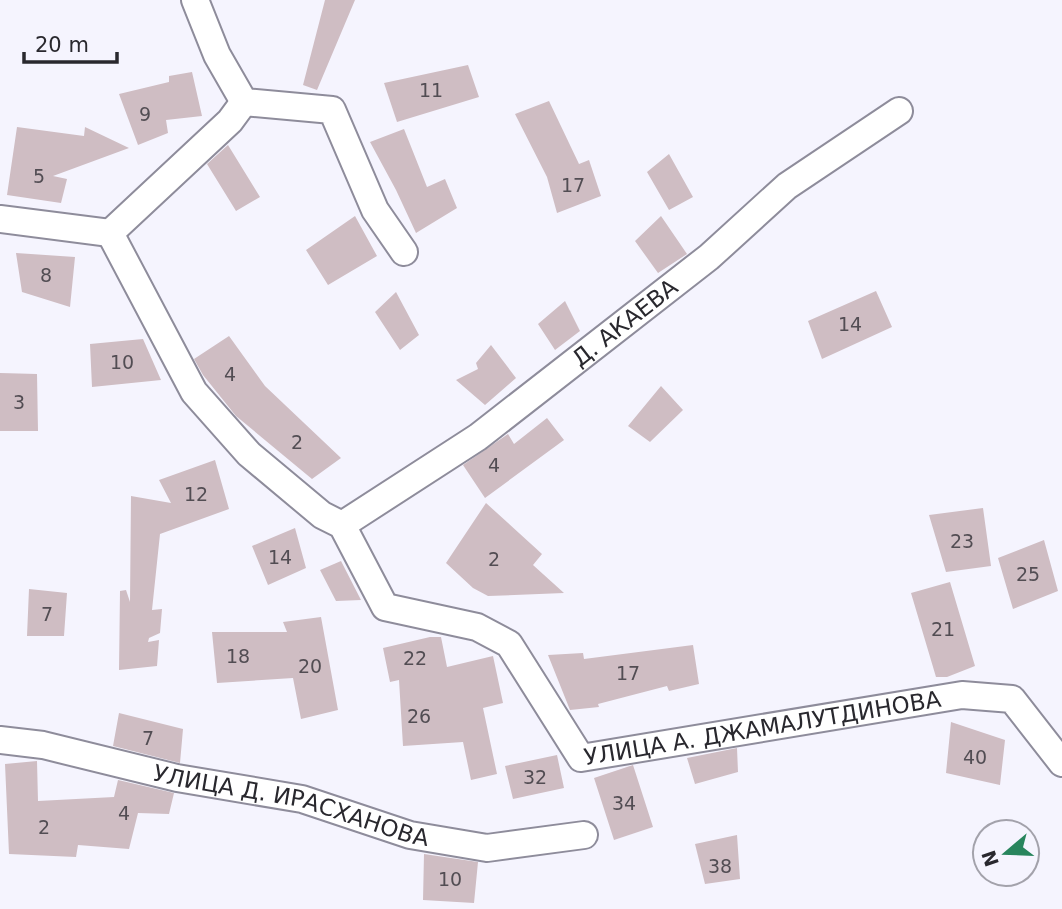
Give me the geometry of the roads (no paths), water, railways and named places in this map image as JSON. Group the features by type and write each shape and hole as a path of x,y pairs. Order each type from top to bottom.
{"street":[{"path":"195,0 217,55 244,102"},
{"path":"110,233 230,121 244,102"},
{"path":"244,102 332,110 375,210 404,251"},
{"name":"Д. АКАЕВА","path":"342,525 478,437 709,257 787,186 899,111"},
{"path":"0,219 110,233"},
{"path":"110,233 194,392 249,454 321,514 342,525"},
{"name":"УЛИЦА А. ДЖАМАЛУТДИНОВА","path":"342,525 385,607 477,627 509,644 582,758 962,695 1012,699 1062,764"},
{"name":"УЛИЦА Д. ИРАСХАНОВА","path":"0,740 43,745 177,778 302,799 410,835 487,848 584,835"}]}
